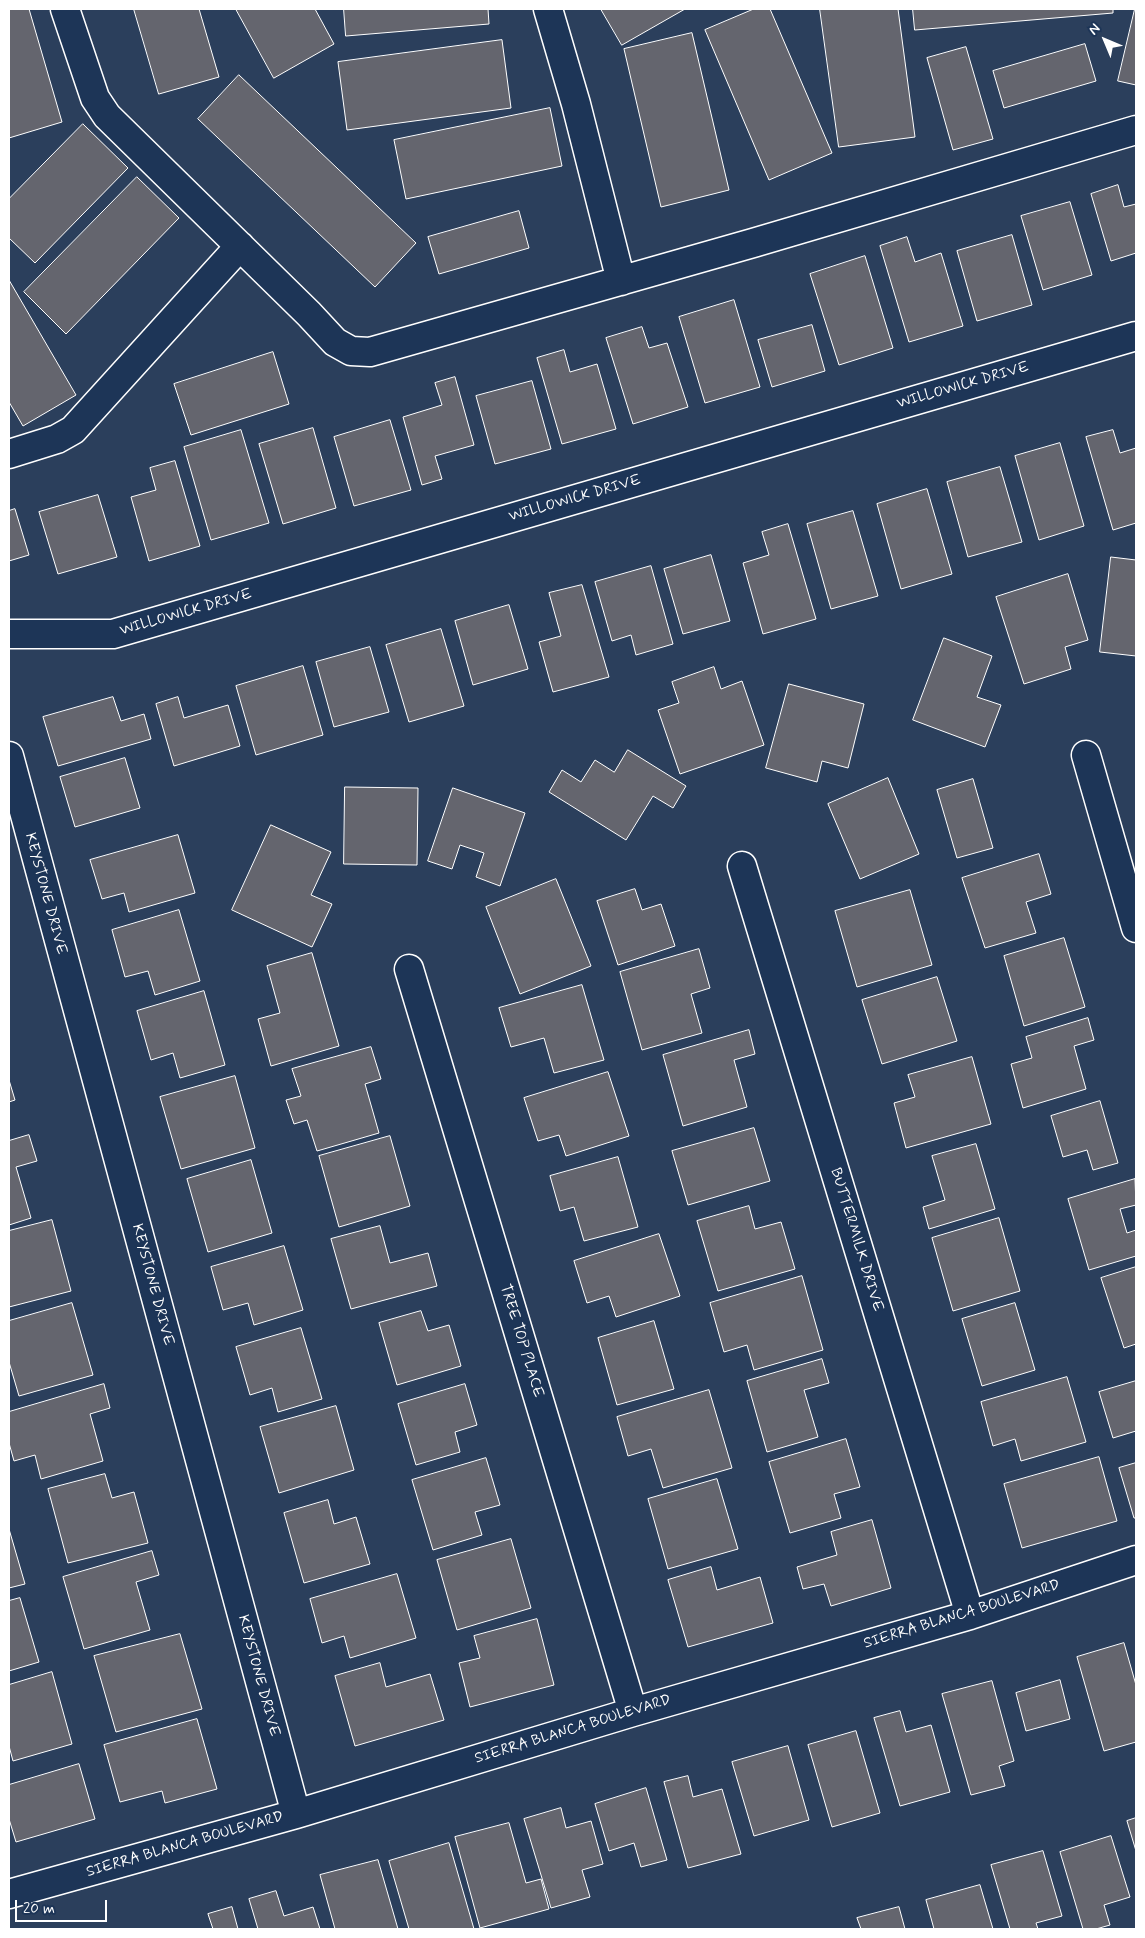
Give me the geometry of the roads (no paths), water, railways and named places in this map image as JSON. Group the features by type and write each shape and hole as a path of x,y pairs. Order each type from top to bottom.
{"street":[{"path":"65,9 95,98 107,116 309,314 335,342 351,351 370,352 621,281 1136,130"},
{"path":"548,9 576,104 621,281"},
{"path":"9,454 56,439 73,430 240,246"},
{"name":"WILLOWICK DRIVE","path":"9,634 113,634 1136,336"},
{"path":"1086,755 1136,928"},
{"name":"KEYSTONE DRIVE","path":"9,756 296,1814"},
{"name":"BUTTERMILK DRIVE","path":"742,866 970,1615"},
{"name":"TREE TOP PLACE","path":"409,970 633,1712"},
{"name":"SIERRA BLANCA BOULEVARD","path":"9,1894 296,1814 633,1712 970,1615 1136,1560"}]}
